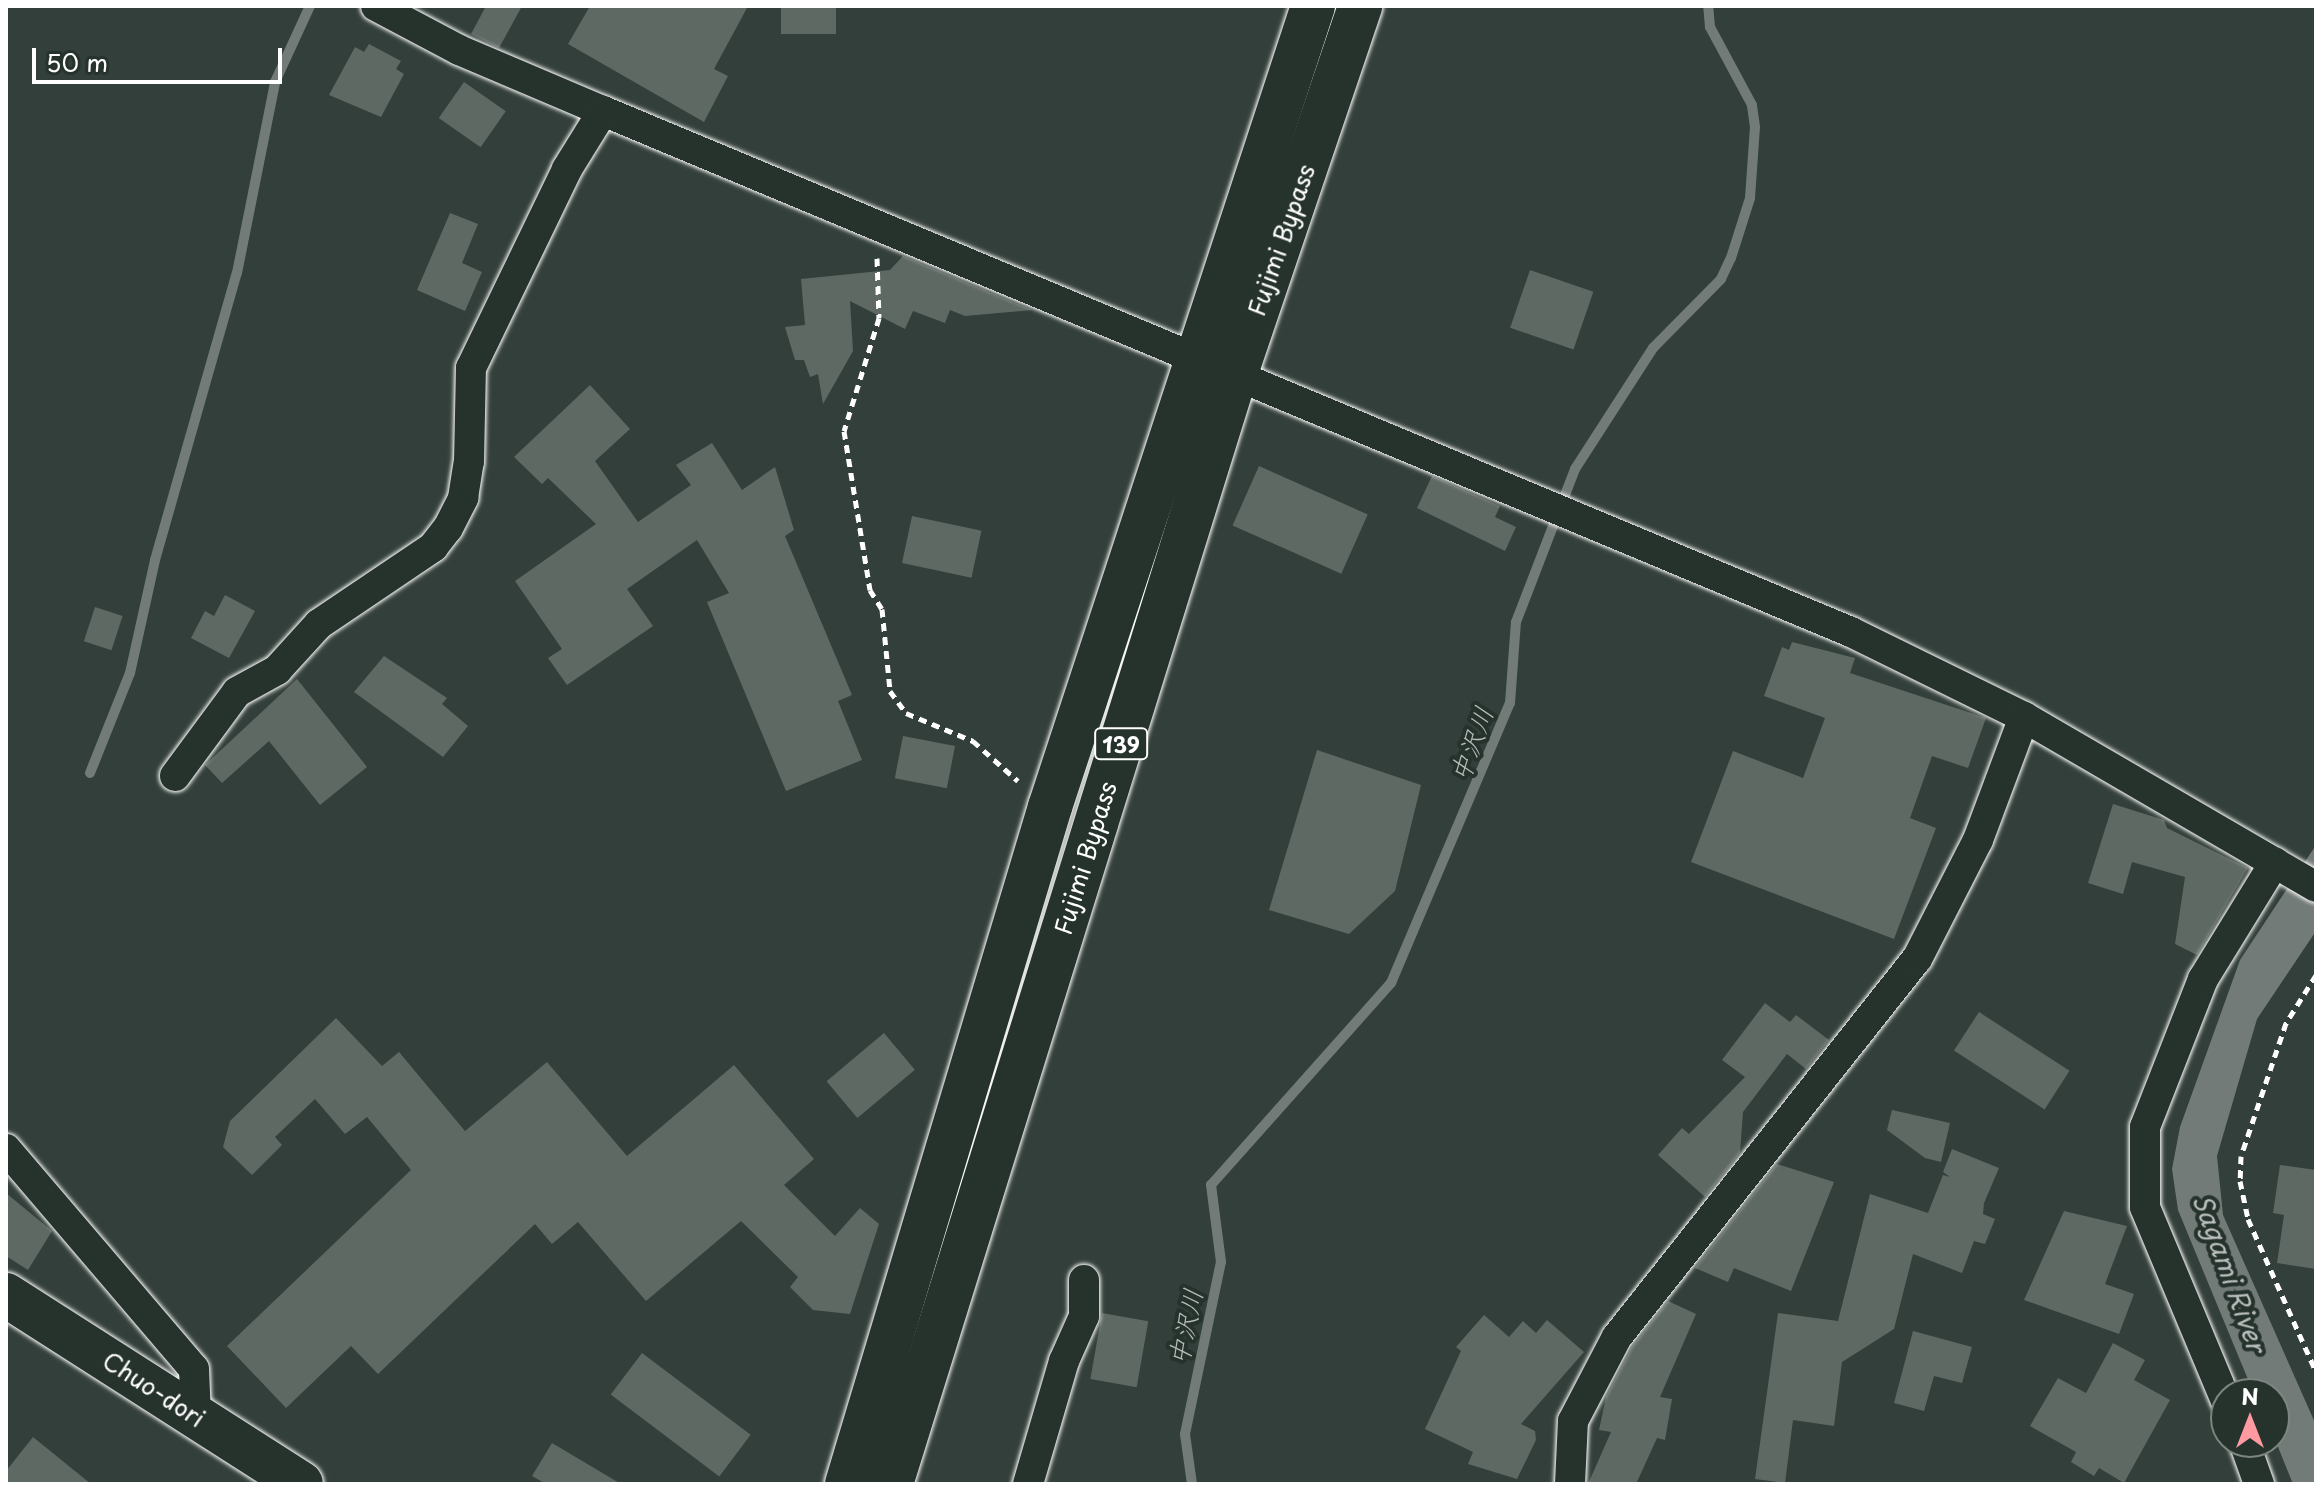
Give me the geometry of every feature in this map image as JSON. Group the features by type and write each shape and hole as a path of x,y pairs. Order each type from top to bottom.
{"main road":[{"name":"Fujimi Bypass","path":"891,1484 1216,368 1313,6"},
{"name":"Fujimi Bypass","path":"847,1484 1050,807 1216,368 1360,6"},
{"name":"Chuo-dori","path":"6,1295 301,1484"}],"street":[{"path":"376,6 459,50 873,226 1851,632 2024,717 2316,887"},
{"path":"175,776 237,692 277,670 319,624 433,547 448,528 463,498 469,462 471,368 567,169 603,111"},
{"path":"1570,1484 1573,1421 1617,1337 1917,959 1978,840 2024,717"},
{"path":"2216,1378 2145,1207 2145,1127 2203,979 2275,862"},
{"path":"6,1149 194,1369 196,1416"},
{"path":"1028,1484 1064,1361 1084,1316 1084,1280"},
{"path":"2250,1458 2259,1484"}],"path":[{"path":"873,226 879,318 844,445 870,590 882,609 890,691 906,713 973,741 1050,807"},
{"path":"2316,975 2286,1023 2241,1156 2240,1181 2248,1219 2316,1372"}],"water":[{"name":"Sagami River","path":"2316,845 2316,931 2257,1019 2217,1156 2223,1215 2316,1425 2316,1484 2293,1484 2282,1458 2290,1458 2290,1378 2247,1378 2178,1210 2172,1169 2180,1127 2240,960"}],"building":[{"path":"486,6 522,6 499,48 471,34"},
{"path":"590,6 748,6 714,69 728,76 704,122 568,44"},
{"path":"781,6 836,6 836,34 781,34"},
{"path":"369,44 401,61 396,69 404,74 381,117 329,95 355,47 364,52"},
{"path":"464,82 506,111 481,147 439,118"},
{"path":"450,213 478,224 462,263 482,272 465,311 417,290"},
{"path":"903,256 1032,310 965,316 950,310 945,323 913,311 905,329 850,301 853,351 823,404 818,374 810,377 804,360 795,360 785,327 805,325 801,279 890,270"},
{"path":"1530,270 1593,292 1573,349 1510,328"},
{"path":"590,385 630,429 595,461 638,522 691,485 676,465 712,443 742,490 775,467 794,530 785,536 852,695 838,701 862,760 786,791 707,602 729,593 697,540 627,589 653,626 567,685 548,658 562,649 515,581 596,524 548,478 542,484 514,457"},
{"path":"1259,466 1368,514 1341,574 1233,525"},
{"path":"1432,476 1500,506 1495,517 1516,527 1505,551 1417,508"},
{"path":"912,516 981,531 971,578 902,563"},
{"path":"225,595 255,611 229,658 191,638 205,611 214,616"},
{"path":"95,607 123,616 111,650 84,641"},
{"path":"1792,642 1855,658 1850,673 1986,718 1968,768 1932,756 1910,818 1936,828 1894,939 1691,862 1733,751 1803,778 1825,718 1764,696 1782,647 1789,650"},
{"path":"384,656 447,698 442,704 468,726 443,757 354,692"},
{"path":"297,679 367,767 320,805 269,741 222,783 205,765"},
{"path":"903,736 955,746 947,788 895,778"},
{"path":"1317,750 1421,785 1395,891 1349,934 1269,910"},
{"path":"2113,804 2164,820 2167,828 2248,868 2197,955 2175,944 2185,877 2132,862 2123,894 2088,883"},
{"path":"1765,1003 1790,1022 1796,1015 1829,1040 1806,1069 1787,1054 1743,1112 1740,1153 1705,1197 1658,1155 1682,1128 1689,1134 1745,1077 1722,1060"},
{"path":"1979,1012 2070,1071 2045,1109 1954,1051"},
{"path":"336,1018 382,1066 399,1052 465,1131 547,1062 627,1156 734,1065 814,1159 784,1185 835,1236 860,1208 879,1224 850,1314 813,1310 790,1287 798,1277 741,1221 646,1301 578,1222 552,1244 535,1224 378,1374 351,1346 286,1408 227,1346 411,1170 367,1117 345,1134 315,1099 275,1137 282,1145 252,1175 223,1147 230,1121"},
{"path":"884,1033 915,1070 857,1118 827,1081"},
{"path":"1892,1110 1950,1123 1941,1162 1925,1158 1887,1130"},
{"path":"1952,1149 1999,1168 1984,1203 1983,1214 1995,1219 1985,1244 1974,1241 1962,1273 1913,1254 1894,1329 1842,1362 1834,1426 1793,1420 1785,1483 1755,1479 1778,1313 1838,1321 1870,1194 1928,1213 1943,1175 1950,1177 1943,1172"},
{"path":"1777,1164 1834,1182 1791,1291 1734,1268 1728,1282 1695,1268"},
{"path":"2280,1165 2316,1170 2316,1269 2277,1263 2284,1215 2273,1213"},
{"path":"6,1193 52,1231 28,1270 6,1256"},
{"path":"2064,1211 2127,1226 2105,1284 2134,1294 2119,1334 2024,1300"},
{"path":"1668,1301 1696,1314 1660,1397 1672,1399 1665,1440 1657,1438 1636,1484 1588,1484 1611,1432 1599,1430 1606,1397 1632,1347"},
{"path":"1102,1313 1148,1321 1137,1387 1090,1379"},
{"path":"1484,1315 1509,1337 1523,1321 1536,1333 1547,1320 1584,1352 1521,1424 1535,1431 1536,1440 1517,1479 1468,1464 1473,1452 1425,1429 1461,1351 1456,1347"},
{"path":"1913,1331 1972,1347 1962,1383 1934,1376 1924,1411 1894,1403"},
{"path":"2113,1343 2145,1360 2134,1380 2170,1400 2124,1483 2099,1468 2094,1476 2071,1462 2076,1452 2030,1426 2058,1378 2086,1393"},
{"path":"642,1353 751,1435 719,1476 611,1395"},
{"path":"33,1437 91,1484 6,1484 6,1471"},
{"path":"552,1443 621,1484 546,1484 532,1476"}],"waterway":[{"path":"90,773 130,673 155,560 237,273 275,82 310,6"},
{"name":"中沢川","path":"1192,1484 1185,1434 1221,1262 1211,1185 1391,983 1510,703 1516,622 1575,469 1653,348 1721,279 1731,258 1750,198 1755,127 1752,105 1710,27 1708,6"}]}
